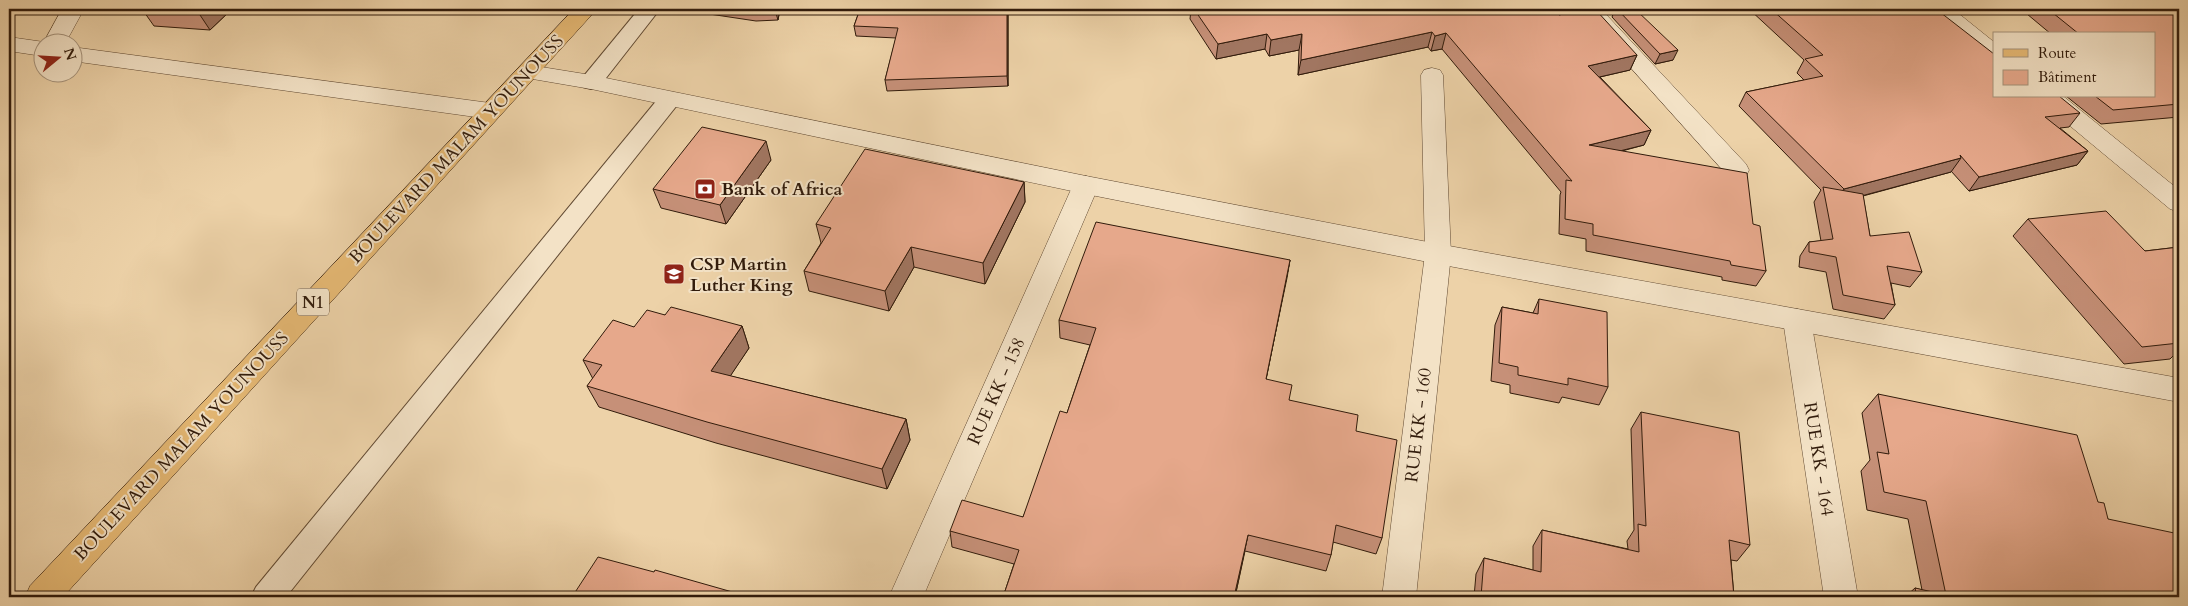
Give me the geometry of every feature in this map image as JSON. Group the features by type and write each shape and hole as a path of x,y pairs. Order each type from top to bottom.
{"main road":[{"name":"BOULEVARD MALAM YOUNOUSS","path":"42,597 586,9"}],"street":[{"path":"60,32 73,9"},
{"path":"1589,9 1737,170"},
{"path":"1940,9 1993,52"},
{"path":"9,44 32,48"},
{"path":"82,55 490,111"},
{"path":"529,72 591,82 1086,185 1438,254 2179,390"},
{"name":"RUE KK - 160","path":"1399,597 1438,254 1432,75"},
{"path":"2050,98 2179,203"},
{"name":"RUE KK - 158","path":"906,597 1086,185"},
{"name":"RUE KK - 164","path":"1798,320 1840,597"}],"lane":[{"path":"591,82 650,9"},
{"path":"267,597 670,99"}],"building":[{"path":"163,9 200,9 198,12"},
{"path":"739,9 775,9 775,10 753,11"},
{"path":"860,9 1007,9 1007,76 885,80 898,28 854,26"},
{"path":"1194,9 1553,9 1559,15 1595,9 1637,55 1588,66 1651,130 1589,145 1747,173 1753,224 1760,226 1766,271 1731,265 1730,261 1593,235 1593,224 1565,219 1566,180 1572,181 1446,33 1435,36 1432,32 1301,60 1302,34 1271,40 1267,34 1218,44"},
{"path":"1617,9 1635,9 1678,50 1660,54"},
{"path":"1771,9 1936,9 1993,53 1993,98 2061,98 2080,113 2045,117 2088,151 1979,177 1960,155 1961,158 1844,189 1746,92 1823,76 1805,59 1823,55"},
{"path":"2048,9 2179,9 2179,104 2113,110 2098,98 2156,98 2156,32 2077,32"},
{"path":"702,127 766,141 720,205 653,189"},
{"path":"865,149 1024,182 983,263 911,247 885,291 804,271 831,228 816,224"},
{"path":"1823,187 1863,194 1870,236 1909,232 1922,272 1887,266 1895,305 1843,295 1836,257 1809,252 1809,242 1833,239"},
{"path":"2106,211 2145,251 2179,247 2179,343 2142,347 2028,219"},
{"path":"1096,222 1290,260 1266,379 1292,385 1289,400 1358,415 1356,431 1397,440 1382,538 1336,525 1331,555 1248,535 1234,597 1003,597 1019,550 950,531 962,500 1023,517 1060,411 1067,413 1096,328 1059,320"},
{"path":"1539,299 1607,312 1608,387 1568,378 1568,385 1518,375 1518,367 1499,363 1502,307 1538,314"},
{"path":"671,307 742,326 711,371 906,419 882,469 707,422 587,386 602,365 583,360 613,320 634,327 647,310 665,315"},
{"path":"1878,394 2077,435 2098,502 2104,503 2108,519 2179,534 2179,597 1917,597 1915,588 1946,595 1926,501 1884,492 1877,452 1889,454"},
{"path":"1641,412 1739,432 1750,545 1729,540 1734,597 1481,597 1484,558 1541,572 1542,530 1639,552 1638,524 1646,526"},
{"path":"598,557 654,572 655,570 750,597 572,597"},
{"path":"342,592 360,597 338,597"},
{"path":"767,594 778,597 765,597"}],"place":[{"name":"Bank of Africa","path":"705,189"},
{"name":"CSP Martin Luther King","path":"674,274"}]}
